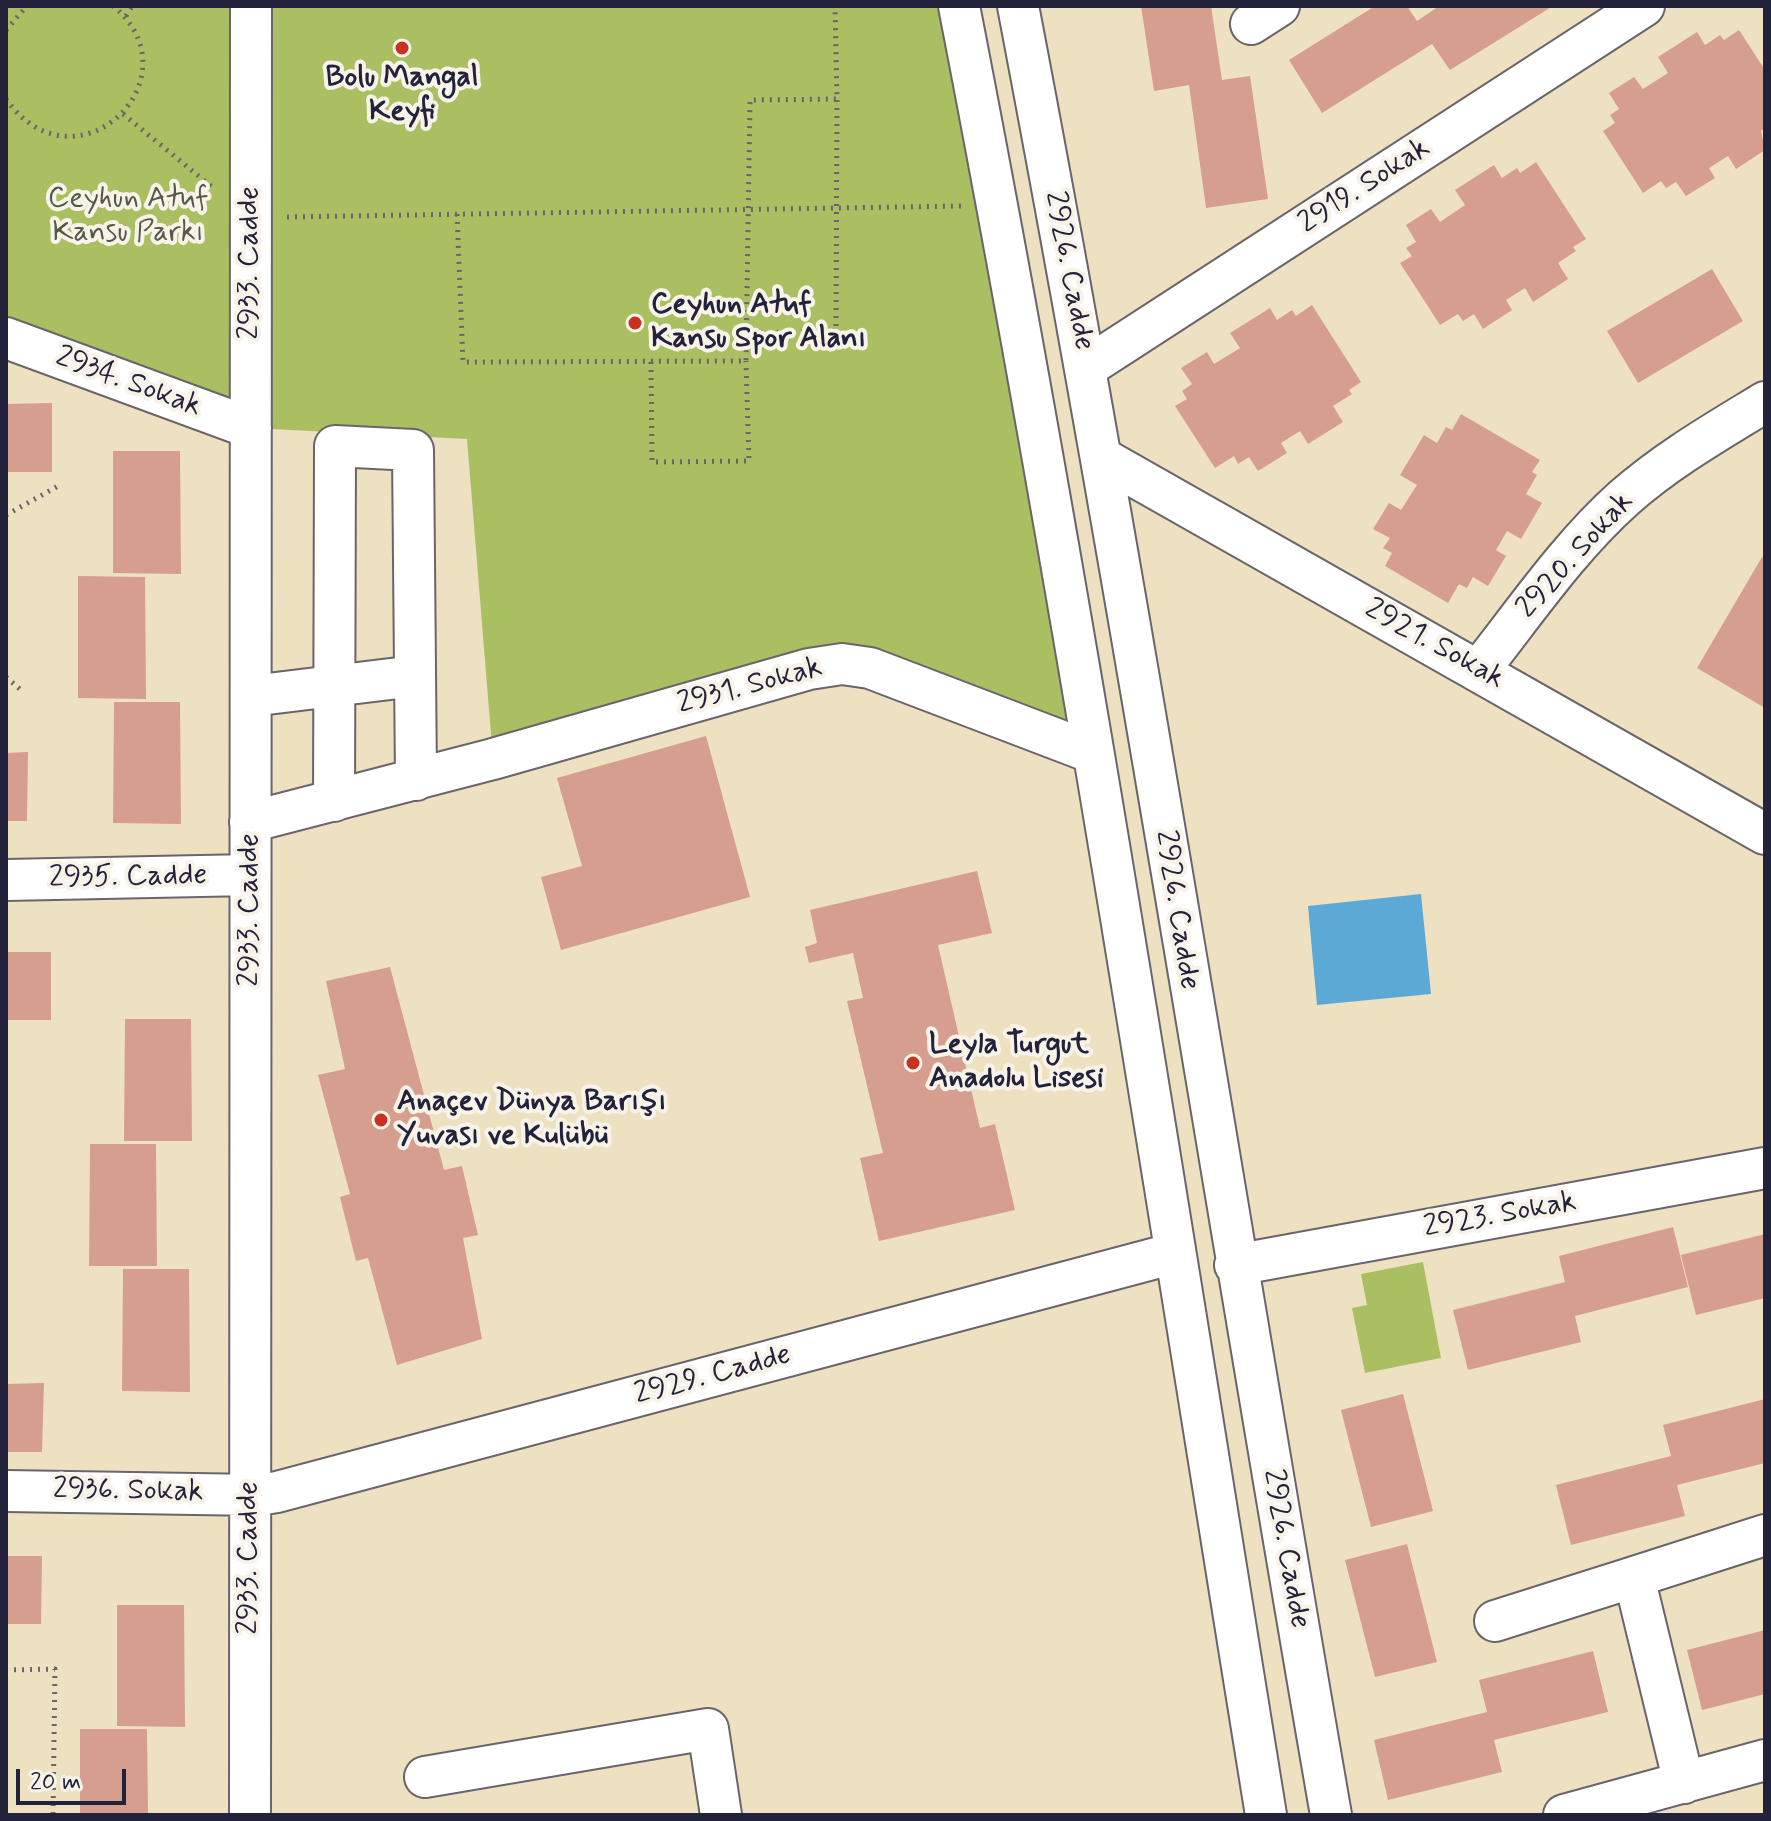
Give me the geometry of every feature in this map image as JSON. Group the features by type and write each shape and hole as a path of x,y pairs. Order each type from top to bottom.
{"street":[{"name":"2933. Cadde","path":"250,1815 251,6"},
{"name":"2926. Cadde","path":"959,6 998,205 1093,753 1266,1815"},
{"name":"2926. Cadde","path":"1018,6 1087,367 1235,1265 1331,1815"},
{"name":"2919. Sokak","path":"1087,367 1644,6"},
{"name":"2934. Sokak","path":"6,338 251,428"},
{"name":"2920. Sokak","path":"1479,670 1594,528 1623,499 1685,451 1765,402"},
{"path":"334,801 335,446 413,450 416,780"},
{"name":"2921. Sokak","path":"1102,458 1765,834"},
{"name":"2931. Sokak","path":"250,822 493,759 809,669 842,664 870,668 1093,753"},
{"path":"251,696 415,676"},
{"name":"2935. Cadde","path":"6,880 250,875"},
{"name":"2923. Sokak","path":"1235,1265 1765,1168"},
{"name":"2929. Cadde","path":"250,1494 277,1492 1175,1253"},
{"name":"2936. Sokak","path":"6,1491 250,1494"},
{"path":"1495,1621 1765,1535"},
{"path":"1634,1577 1684,1783"},
{"path":"425,1777 708,1729 721,1815"},
{"path":"1564,1815 1765,1760"}],"path":[{"path":"6,29 27,6"},
{"path":"6,99 18,116 37,129 59,136 83,136 105,129 123,114 136,97 142,76 142,55 137,34 126,16 113,6"},
{"path":"126,16 132,6"},
{"path":"745,333 836,331 839,208 835,6"},
{"path":"651,362 652,462 749,461 745,333 750,100 837,99"},
{"path":"123,114 251,218 998,205"},
{"path":"457,214 463,362 746,361"},
{"path":"6,515 60,485"},
{"path":"6,677 21,690"},
{"path":"6,1670 55,1669 53,1815"}],"green space":[{"name":"Ceyhun Atuf Kansu Spor Alanı","path":"6,6 959,6 1093,753 870,668 493,759 467,439 251,428 6,338"},
{"path":"1423,1262 1441,1358 1365,1373 1352,1308 1367,1305 1361,1274"}],"water":[{"path":"1421,894 1431,994 1317,1005 1308,906"}],"building":[{"path":"1141,6 1211,6 1222,80 1250,76 1268,199 1206,208 1189,85 1154,91"},
{"path":"1375,6 1407,6 1417,21 1439,6 1553,6 1450,70 1432,44 1322,113 1289,60"},
{"path":"1739,30 1765,70 1765,128 1761,131 1765,150 1736,169 1728,156 1709,168 1715,178 1686,196 1676,182 1666,188 1661,181 1643,193 1603,131 1615,123 1610,115 1619,109 1609,93 1634,77 1643,89 1668,73 1658,57 1697,32 1705,45 1720,35 1724,40"},
{"path":"1536,162 1586,239 1573,247 1576,251 1558,263 1568,279 1533,302 1525,288 1506,300 1512,310 1483,329 1474,314 1463,321 1458,314 1440,325 1400,263 1412,256 1406,248 1416,242 1406,225 1431,209 1440,222 1465,205 1455,190 1494,165 1502,178 1517,168 1520,173"},
{"path":"1712,269 1743,321 1638,383 1607,331"},
{"path":"1312,305 1361,382 1349,390 1352,394 1333,406 1343,422 1308,444 1300,431 1281,443 1287,453 1258,471 1249,457 1238,464 1234,456 1215,468 1175,406 1187,399 1182,391 1192,384 1181,368 1207,352 1214,364 1240,348 1230,333 1270,308 1277,320 1292,310 1296,316"},
{"path":"52,403 52,472 6,472 6,404"},
{"path":"1461,414 1540,460 1532,472 1537,475 1526,494 1542,503 1521,539 1507,531 1496,550 1506,556 1488,586 1473,577 1467,588 1459,584 1448,603 1385,566 1392,553 1383,548 1390,538 1373,529 1389,503 1401,510 1417,485 1400,475 1424,435 1437,443 1446,427 1452,430"},
{"path":"113,451 180,451 181,574 113,573"},
{"path":"1762,557 1765,558 1765,708 1697,668"},
{"path":"78,576 145,577 146,699 78,698"},
{"path":"114,702 180,702 181,824 113,823"},
{"path":"706,736 750,897 561,950 541,877 582,866 557,778"},
{"path":"28,752 27,821 6,821 6,753"},
{"name":"Leyla Turgut Anadolu Lisesi","path":"977,871 992,933 938,945 980,1128 995,1124 1015,1210 879,1241 860,1158 883,1153 847,1001 863,998 853,953 809,963 805,947 817,943 810,910"},
{"path":"6,952 51,952 51,1020 6,1020"},
{"name":"Anaçev Dünya Barışı Yuvası ve Kulübü","path":"390,967 444,1170 462,1166 478,1235 463,1238 482,1339 397,1365 368,1258 356,1261 340,1197 350,1194 318,1075 345,1069 326,981"},
{"path":"125,1019 191,1019 192,1141 124,1141"},
{"path":"90,1144 156,1144 157,1266 89,1266"},
{"path":"1673,1227 1688,1287 1575,1316 1581,1342 1468,1370 1453,1310 1565,1282 1559,1256"},
{"path":"1765,1234 1765,1298 1696,1315 1681,1255"},
{"path":"123,1269 189,1269 190,1392 122,1391"},
{"path":"44,1383 42,1452 6,1452 6,1384"},
{"path":"1403,1394 1433,1511 1371,1527 1341,1410"},
{"path":"1765,1399 1765,1463 1677,1485 1685,1516 1571,1545 1556,1485 1671,1456 1663,1425"},
{"path":"1407,1544 1437,1662 1375,1677 1345,1560"},
{"path":"6,1556 42,1556 41,1624 6,1624"},
{"path":"117,1605 184,1605 185,1727 117,1726"},
{"path":"1765,1630 1765,1694 1702,1710 1687,1650"},
{"path":"1593,1651 1608,1712 1494,1740 1502,1772 1388,1800 1374,1740 1487,1712 1479,1680"},
{"path":"80,1729 147,1729 148,1815 80,1815"}],"place":[{"name":"Bolu Mangal Keyfi","path":"402,48"},
{"name":"Ceyhun Atuf Kansu Spor Alanı","path":"635,323"},
{"name":"Leyla Turgut Anadolu Lisesi","path":"913,1063"},
{"name":"Anaçev Dünya Barışı Yuvası ve Kulübü","path":"381,1120"}],"park label":[{"name":"Ceyhun Atuf Kansu Parkı","path":"128,217"}]}
